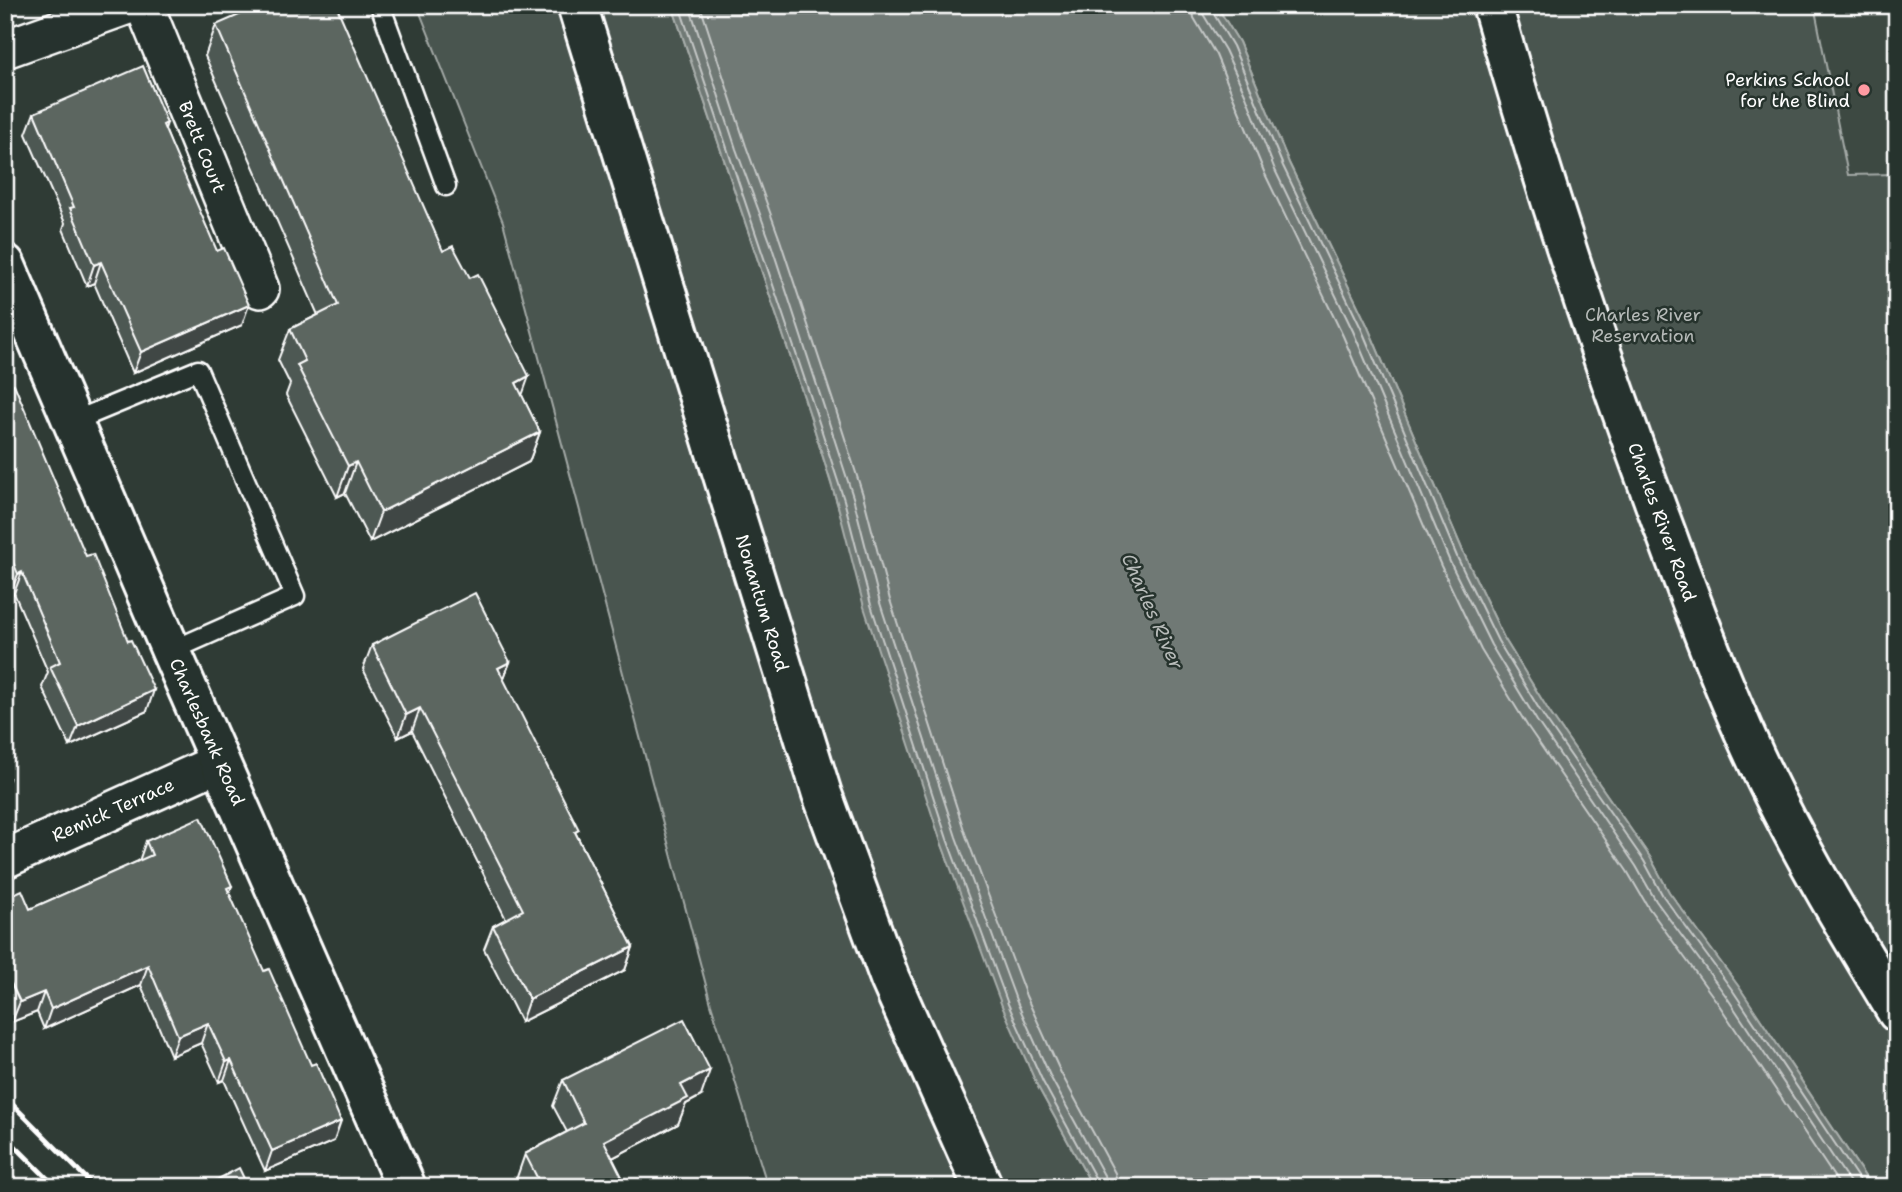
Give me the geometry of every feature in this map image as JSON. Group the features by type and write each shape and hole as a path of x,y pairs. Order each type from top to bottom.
{"street":[{"path":"5,49 128,5"},
{"name":"Brett Court","path":"144,5 260,289"},
{"name":"Nonantum Road","path":"578,5 822,794 890,979 983,1187"},
{"name":"Charles River Road","path":"1492,5 1575,275 1628,431 1709,647 1775,798 1828,898 1897,1013"},
{"name":"Charlesbank Road","path":"7,270 406,1187"},
{"name":"Remick Terrace","path":"5,859 220,762"}],"lane":[{"path":"380,5 446,186"},
{"path":"72,422 198,370 295,596 171,651"}],"shaded area":[{"name":"Perkins School for the Blind","path":"1814,5 1897,5 1897,174 1849,176"}],"green space":[{"path":"417,5 672,5 809,412 941,842 1037,1085 1093,1187 768,1187 711,1004 503,222"},
{"name":"Charles River Reservation","path":"1216,5 1814,5 1848,175 1897,174 1897,1187 1872,1187 1739,987 1669,892 1650,857 1550,713 1504,638 1465,556 1367,325 1289,163 1239,42"}],"water":[{"name":"Charles River","path":"672,5 1216,5 1239,42 1289,163 1367,325 1465,556 1504,638 1550,713 1650,857 1669,892 1739,987 1872,1187 1093,1187 1037,1085 1002,1006 941,842 864,607 837,502 809,412"}],"building":[{"path":"262,5 336,5 443,251 453,246 470,278 478,274 529,376 516,383 540,432 381,512 356,462 348,466 297,365 305,361 290,329 338,305 216,25"},
{"path":"143,66 167,123 163,125 217,251 224,248 249,305 141,352 101,262 94,265 70,208 74,207 34,113"},
{"path":"14,384 86,556 93,554 128,641 131,640 154,690 78,726 50,667 60,662 22,572 18,574 5,544 5,387"},
{"path":"475,593 510,662 498,668 579,830 575,832 633,947 529,999 493,926 523,910 420,708 406,715 372,645"},
{"path":"201,817 232,886 227,888 264,971 269,969 311,1065 316,1063 341,1121 272,1151 231,1060 226,1062 208,1023 178,1036 148,965 51,1009 44,992 20,1002 9,979 5,981 5,898 22,890 30,909 152,855 146,841"},
{"path":"684,1019 710,1070 681,1085 688,1098 604,1141 627,1187 542,1187 525,1154 584,1123 563,1080"},
{"path":"239,1168 248,1187 203,1187"}],"railway":[{"path":"5,1097 95,1187"},
{"path":"5,1136 56,1187"}],"place":[{"name":"Perkins School for the Blind","path":"1864,90"}]}
